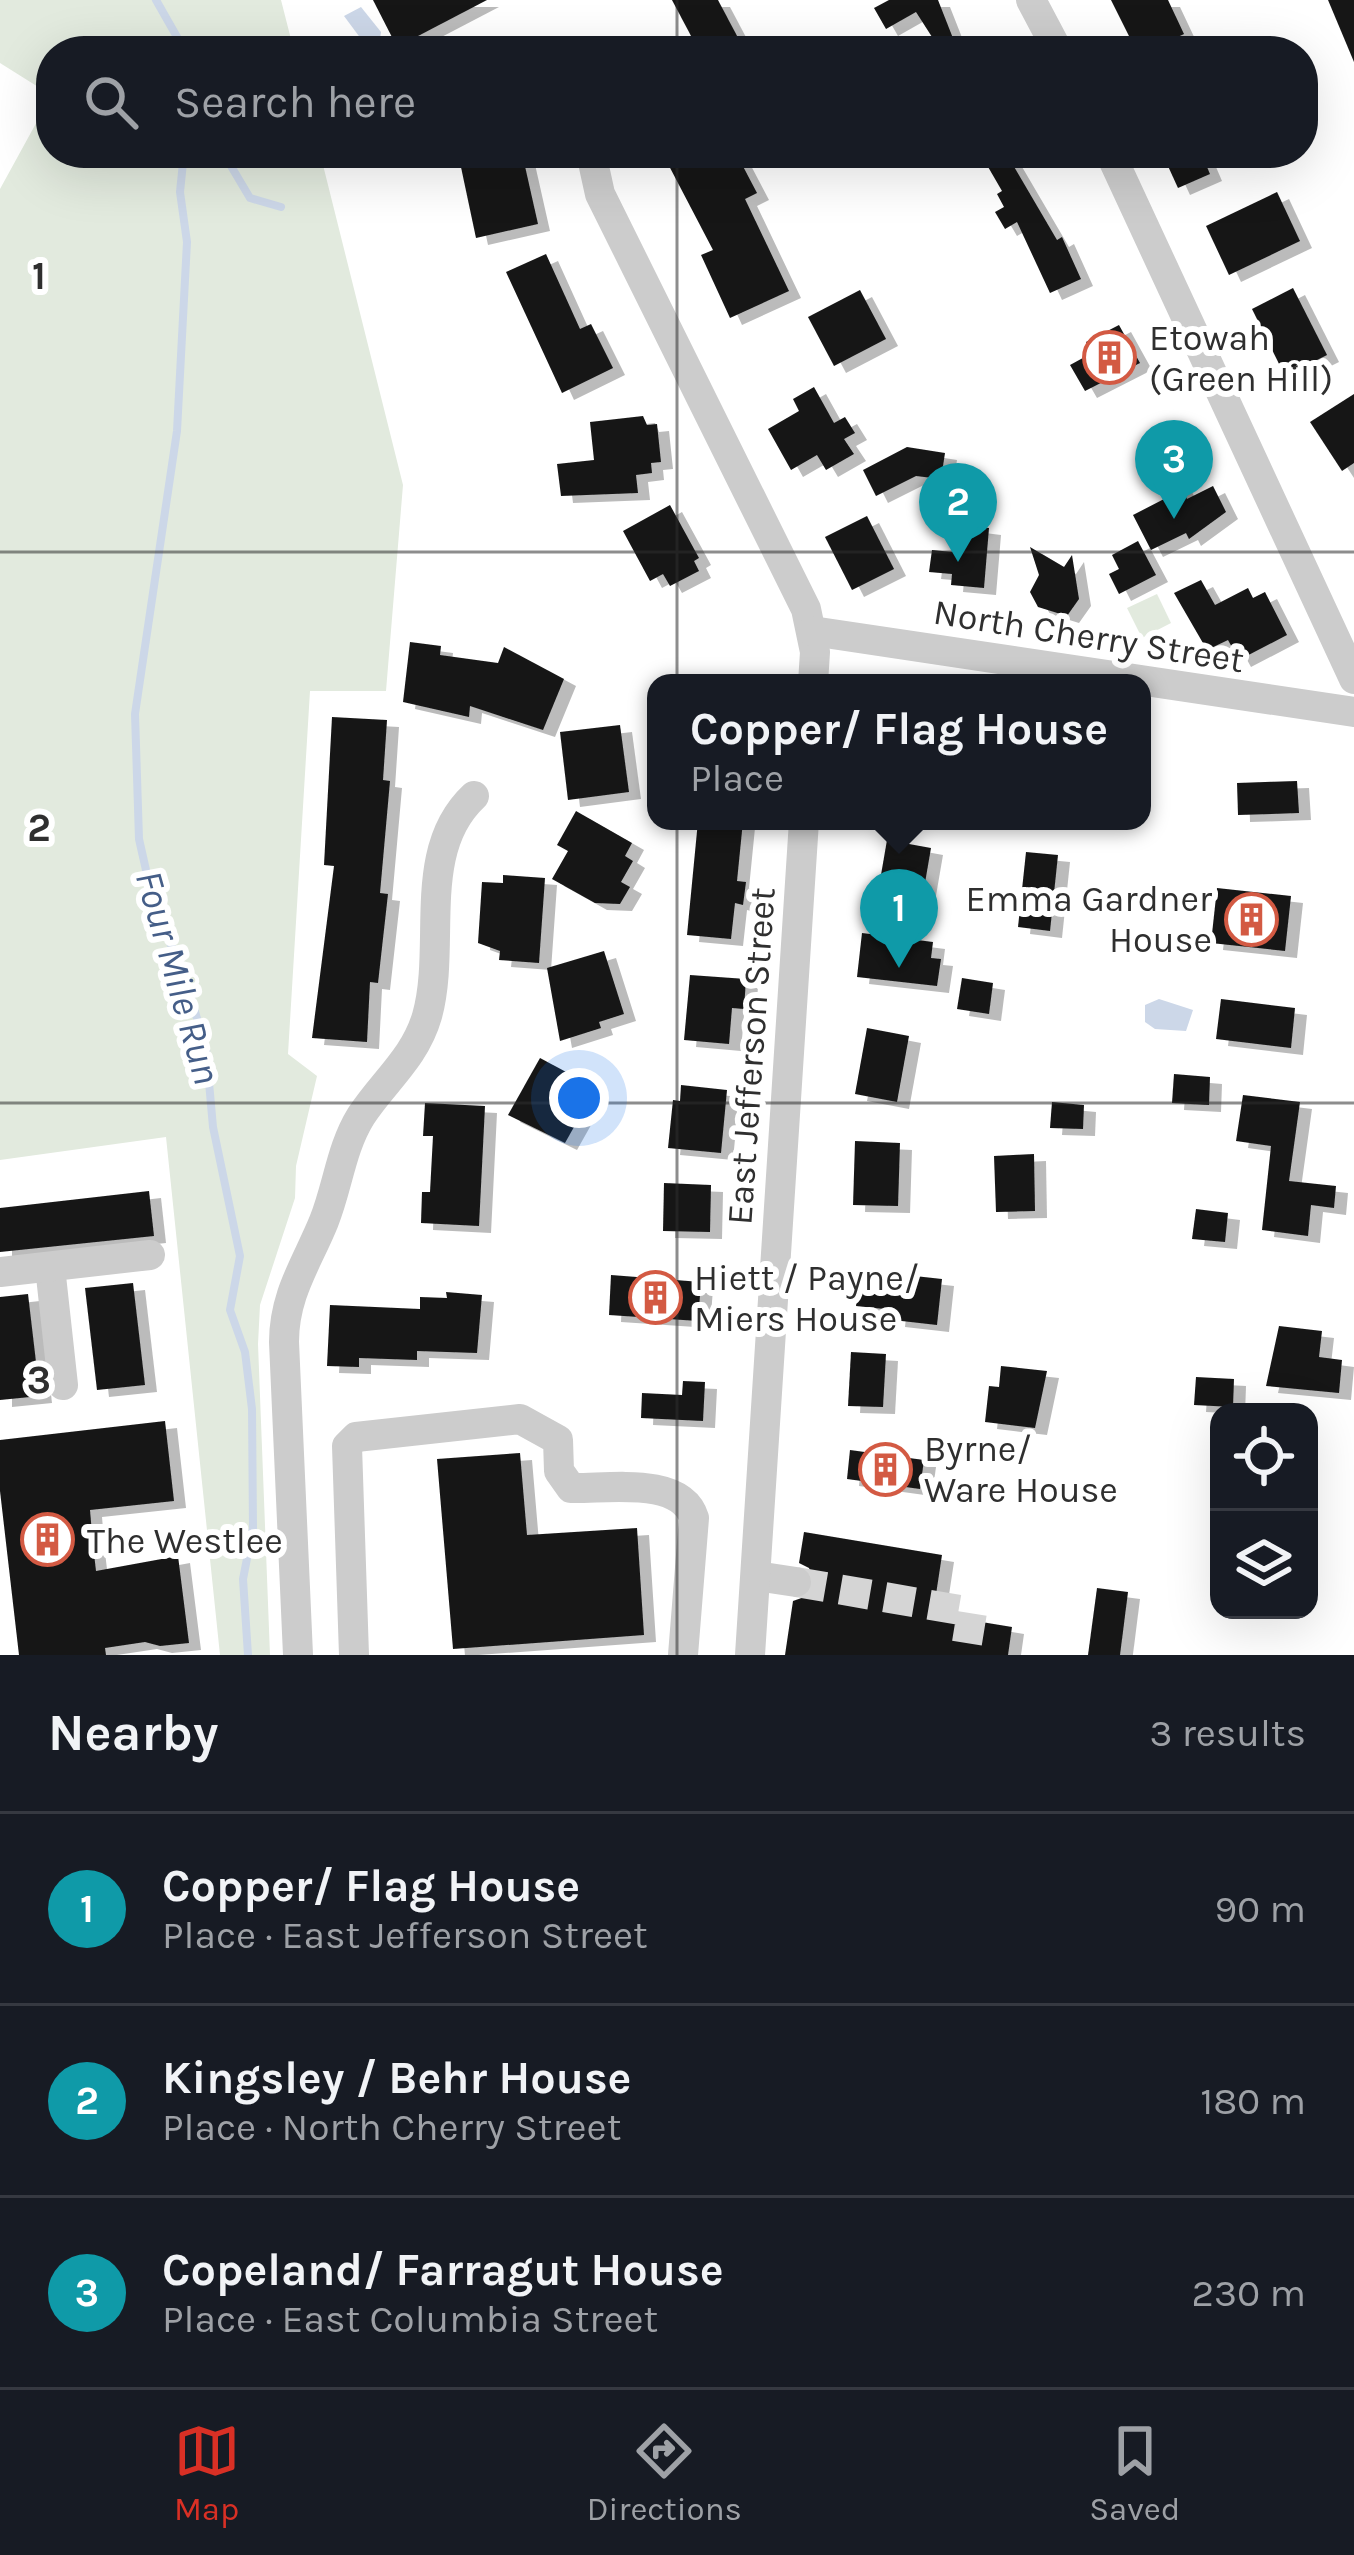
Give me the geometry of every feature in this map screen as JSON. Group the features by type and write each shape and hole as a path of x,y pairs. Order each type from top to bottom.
{"street":[{"path":"1031,0 1050,36"},
{"path":"594,168 600,194 806,609 812,631 813,674"},
{"path":"1117,168 1354,679"},
{"name":"North Cherry Street","path":"812,631 1100,674"},
{"name":"North Cherry Street","path":"1151,682 1354,712"},
{"path":"298,1655 284,1342 291,1288 324,1221 358,1121 410,1055 422,1030 431,995 442,844 453,818 474,796"},
{"name":"East Jefferson Street","path":"751,1655 803,830"},
{"path":"0,1272 150,1255"},
{"path":"50,1267 63,1385"},
{"path":"354,1655 345,1451 356,1437 520,1419 557,1440 559,1471 572,1488 673,1492 691,1507 694,1518 682,1655"},
{"path":"293,1534 348,1530"},
{"path":"756,1576 796,1582"}],"shaded area":[{"path":"0,0 281,0 290,36 36,36 36,86 0,63"},
{"path":"36,123 36,168 324,168 403,485 386,691 310,691 288,1054 317,1076 296,1166 295,1198 260,1305 258,1344 270,1655 220,1655 166,1137 0,1160 0,189"},
{"path":"1157,594 1171,623 1142,638 1127,608"}],"water":[{"path":"361,7 380,36 359,36 344,16"},
{"path":"1159,999 1193,1010 1186,1031 1155,1029 1145,1022 1145,1005"}],"building":[{"path":"373,0 487,0 418,36 391,36"},
{"path":"672,0 718,0 737,36 691,36"},
{"path":"889,0 938,0 952,36 931,36 916,12 886,29 874,8"},
{"path":"1111,0 1168,0 1184,34 1180,36 1129,36"},
{"path":"1328,0 1354,0 1354,62"},
{"path":"461,168 525,168 538,224 476,238"},
{"path":"670,168 744,168 757,193 745,199 789,291 730,318 701,255 713,250"},
{"path":"989,168 1015,168 1057,240 1062,237 1081,279 1050,293 1017,222 1005,229 995,212 1004,207 997,194 1002,191"},
{"path":"1169,168 1207,168 1210,174 1178,188"},
{"path":"1277,192 1300,241 1229,275 1206,226"},
{"path":"546,254 580,329 591,324 613,368 562,393 506,272"},
{"path":"1293,288 1327,355 1285,376 1252,309"},
{"path":"860,290 886,339 834,366 808,317"},
{"name":"Etowah (Green Hill)","path":"1119,325 1140,363 1085,391 1070,365 1092,353 1086,342"},
{"path":"814,387 834,423 845,417 855,433 844,439 854,454 826,470 817,455 791,470 768,429 799,411 793,399"},
{"path":"1354,394 1354,463 1342,471 1310,422"},
{"path":"643,416 647,425 657,424 661,462 651,463 652,473 636,475 638,493 561,496 557,464 594,460 590,422"},
{"path":"907,447 945,453 941,479 916,476 876,496 863,470"},
{"path":"1179,483 1187,499 1213,486 1226,512 1189,539 1186,533 1151,550 1133,515 1166,498 1162,492"},
{"path":"670,505 699,558 694,561 699,571 670,586 663,574 650,581 623,531"},
{"path":"867,516 894,569 852,590 825,537"},
{"path":"965,525 989,528 984,588 951,585 952,574 929,572 932,550 963,553"},
{"path":"1138,541 1156,575 1119,594 1109,574 1119,569 1112,555"},
{"path":"1030,547 1064,567 1072,555 1079,599 1067,616 1038,607 1030,592 1039,575"},
{"path":"1201,580 1215,605 1248,588 1253,598 1265,592 1287,635 1239,660 1228,640 1207,650 1174,593"},
{"path":"410,642 441,646 440,655 498,663 504,647 564,679 543,730 470,706 469,717 403,702"},
{"path":"332,717 387,720 383,780 390,781 380,893 388,894 378,983 370,982 367,1042 312,1038 334,866 324,865"},
{"path":"620,725 629,792 568,800 560,732"},
{"path":"1297,781 1299,813 1238,815 1237,783"},
{"path":"576,811 632,843 625,856 633,861 621,882 630,887 620,904 595,903 552,879 568,851 557,845"},
{"path":"697,830 742,830 737,881 746,882 743,905 735,903 731,939 687,935"},
{"path":"887,840 931,848 921,906 877,898"},
{"path":"1026,852 1058,855 1050,931 1018,927"},
{"path":"503,875 545,878 539,963 499,960 500,951 478,943 482,882 503,883"},
{"name":"Emma Gardner House","path":"1217,888 1291,896 1285,951 1211,943"},
{"path":"862,933 933,942 931,958 941,959 937,986 857,977"},
{"path":"604,951 624,1014 599,1022 601,1028 560,1041 547,968"},
{"path":"690,975 746,979 744,1009 732,1008 729,1044 684,1040"},
{"path":"962,978 993,983 989,1014 957,1009"},
{"path":"1221,999 1295,1008 1291,1048 1216,1039"},
{"path":"867,1028 909,1036 897,1102 855,1094"},
{"path":"540,1058 596,1088 565,1143 508,1115"},
{"path":"1174,1074 1210,1077 1209,1105 1172,1103"},
{"path":"681,1085 727,1090 721,1153 668,1148 673,1100 680,1101"},
{"path":"1243,1095 1300,1102 1289,1181 1336,1186 1334,1208 1311,1205 1308,1236 1262,1230 1271,1146 1236,1141"},
{"path":"1052,1102 1084,1105 1083,1129 1050,1128"},
{"path":"425,1103 485,1106 479,1226 421,1223 422,1192 430,1192 433,1136 423,1136"},
{"path":"855,1141 900,1143 898,1206 853,1205"},
{"path":"1034,1154 1035,1211 996,1212 994,1156"},
{"path":"664,1183 711,1185 710,1232 663,1231"},
{"path":"149,1191 154,1236 0,1252 0,1208"},
{"path":"1196,1209 1228,1213 1225,1242 1192,1239"},
{"path":"860,1270 942,1279 937,1325 893,1320 894,1310 856,1306"},
{"name":"Hiett / Payne/ Miers House","path":"611,1275 701,1282 698,1321 609,1315"},
{"path":"133,1283 145,1385 97,1390 85,1288"},
{"path":"446,1292 482,1295 477,1353 417,1351 417,1360 359,1358 359,1367 327,1366 330,1305 420,1309 420,1297 447,1298"},
{"path":"28,1294 40,1396 0,1400 0,1297"},
{"path":"1279,1326 1322,1331 1319,1357 1342,1360 1339,1393 1266,1386"},
{"path":"851,1352 886,1354 883,1407 848,1406"},
{"path":"1001,1366 1047,1371 1035,1428 985,1422 989,1386 999,1387"},
{"path":"1196,1377 1234,1379 1233,1403 1194,1405"},
{"path":"683,1381 705,1382 703,1421 641,1418 642,1393 682,1395"},
{"name":"The Westlee","path":"165,1421 174,1501 90,1510 93,1545 96,1571 178,1556 189,1643 160,1646 145,1642 105,1648 106,1655 19,1655 0,1491 0,1440"},
{"name":"Byrne/ Ware House","path":"850,1450 924,1460 920,1489 847,1479"},
{"path":"520,1453 527,1535 637,1528 644,1635 453,1649 437,1459"},
{"path":"804,1532 942,1555 933,1614 1012,1627 1008,1655 785,1655 793,1601 810,1595 815,1584 809,1568 799,1563"},
{"path":"1097,1588 1128,1592 1120,1655 1088,1655"}],"waterway":[{"name":"Four Mile Run","path":"156,0 176,36"},
{"name":"Four Mile Run","path":"182,168 180,192 187,242 177,431 135,714 139,839 155,910 183,971 206,1049 213,1127 240,1256 230,1310 245,1352 252,1409 253,1528 243,1579 248,1655"},
{"path":"232,168 250,198 281,207"}],"tunnel":[{"path":"796,1582 972,1612 965,1655"}],"place":[{"name":"Etowah (Green Hill)","path":"1110,358"},
{"name":"Copeland/ Farragut House","path":"1174,519"},
{"name":"Kingsley / Behr House","path":"958,562"},
{"name":"Emma Gardner House","path":"1251,919"},
{"name":"Copper/ Flag House","path":"899,968"},
{"name":"Hiett / Payne/ Miers House","path":"655,1298"},
{"name":"Byrne/ Ware House","path":"885,1469"},
{"name":"The Westlee","path":"48,1540"}]}
